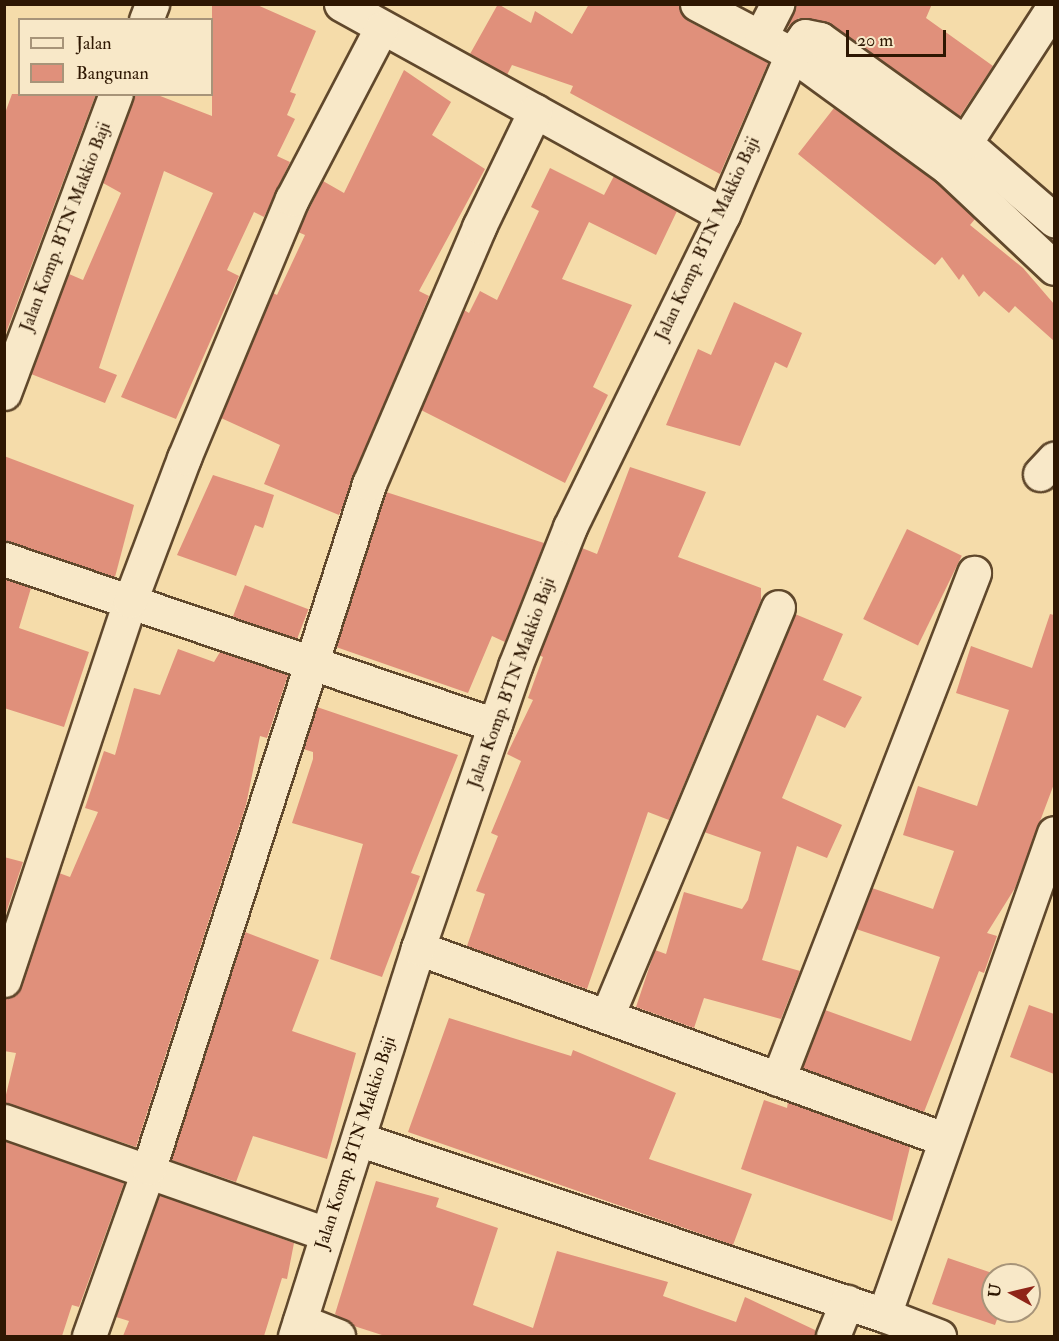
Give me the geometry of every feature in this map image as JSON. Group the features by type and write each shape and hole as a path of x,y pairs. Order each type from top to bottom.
{"street":[{"path":"696,4 792,54 946,167 1054,268"},
{"path":"761,36 777,4"},
{"path":"965,143 1054,6"},
{"path":"4,980 130,601 292,199 359,12 723,215"},
{"path":"792,54 805,36 820,39 965,143 1054,220"},
{"name":"Jalan Komp. BTN Makkio Baji","path":"298,1329 418,948 495,726 570,527 723,215 792,54"},
{"name":"Jalan Komp. BTN Makkio Baji","path":"4,393 115,96"},
{"path":"89,1336 149,1168 314,667 369,484 479,227 535,111"},
{"path":"4,559 314,667 495,726"},
{"path":"778,1079 974,573"},
{"path":"607,1016 778,607"},
{"path":"884,1315 944,1139 1054,833"},
{"path":"418,948 944,1139"},
{"path":"4,1121 149,1168 327,1234"},
{"path":"358,1139 847,1302 939,1336"},
{"path":"833,1336 847,1302"},
{"path":"298,1329 338,1336"}],"building":[{"path":"212,4 255,4 316,31 290,92 296,94 287,115 295,119 277,156 290,162 264,217 254,212 227,270 239,276 176,419 121,397 213,193 164,171 99,368 117,375 105,403 31,374 69,274 83,280 121,193 103,183 133,96 160,96 212,116"},
{"path":"498,4 531,23 535,11 572,34 589,4 678,4 688,21 768,63 720,174 570,93 573,86 512,65 507,75 470,54"},
{"path":"795,4 932,4 926,18 993,66 960,116 831,24 799,18 785,29"},
{"path":"404,70 451,102 432,135 485,169 419,291 429,296 339,515 264,484 280,445 221,418 273,293 277,295 305,235 298,232 323,181 344,193"},
{"path":"12,94 18,94 18,96 95,96 4,338 4,116"},
{"path":"834,108 935,181 975,219 970,225 1023,268 1054,304 1054,341 1015,306 1009,313 984,291 979,297 963,274 959,280 942,257 935,265 798,154"},
{"path":"550,168 604,195 614,176 677,211 656,255 589,222 562,279 632,305 593,387 608,395 565,483 421,410 464,310 469,313 480,291 497,300 539,211 531,207"},
{"path":"734,302 802,333 787,368 775,362 740,446 666,425 698,349 711,355"},
{"path":"4,456 134,505 115,577 4,541"},
{"path":"630,467 706,492 678,557 761,588 761,600 669,820 648,812 587,989 467,946 485,894 476,891 498,836 491,833 521,761 507,754 533,700 528,698 543,657 539,655 582,548 597,554"},
{"path":"213,475 274,495 263,528 255,525 236,576 177,555"},
{"path":"386,492 544,543 505,642 492,636 468,693 336,647"},
{"path":"907,529 962,556 918,646 863,619"},
{"path":"4,579 31,588 19,628 89,652 64,727 4,708"},
{"path":"245,585 308,609 296,641 233,617"},
{"path":"795,614 843,634 823,680 862,697 845,728 817,715 782,798 842,825 827,858 797,846 762,960 800,971 781,1019 704,998 694,1028 636,1007 655,950 666,954 684,892 742,909 748,900 761,852 704,832"},
{"path":"1050,614 1054,615 1054,784 1015,888 987,933 997,936 984,973 979,971 924,1112 802,1068 825,1010 911,1041 940,957 856,929 872,888 933,909 954,851 903,835 918,786 977,806 1009,710 956,693 971,646 1032,668"},
{"path":"178,649 214,662 220,652 288,675 267,738 260,736 246,805 136,1147 4,1103 16,1053 4,1051 4,998 22,986 59,873 70,877 98,812 85,808 104,751 115,755 134,688 160,695"},
{"path":"317,707 458,755 411,873 420,876 382,977 330,959 363,844 292,823 313,759 313,752 303,749"},
{"path":"4,857 23,862 4,919"},
{"path":"245,932 319,960 292,1031 356,1053 327,1159 253,1136 236,1182 171,1160"},
{"path":"1029,1005 1054,1014 1054,1074 1010,1057"},
{"path":"449,1018 571,1056 573,1050 676,1093 649,1159 752,1194 733,1245 408,1132"},
{"path":"764,1100 787,1108 788,1102 910,1147 892,1221 741,1169"},
{"path":"4,1141 124,1183 79,1307 72,1305 62,1336 4,1336"},
{"path":"376,1181 439,1198 436,1207 498,1228 473,1305 533,1328 557,1251 668,1282 663,1296 736,1322 745,1297 815,1330 815,1336 385,1336 354,1326 335,1314"},
{"path":"159,1195 294,1243 287,1279 282,1278 264,1336 123,1336 129,1321 116,1317"},
{"path":"948,1258 981,1269 981,1320 932,1304"}]}
